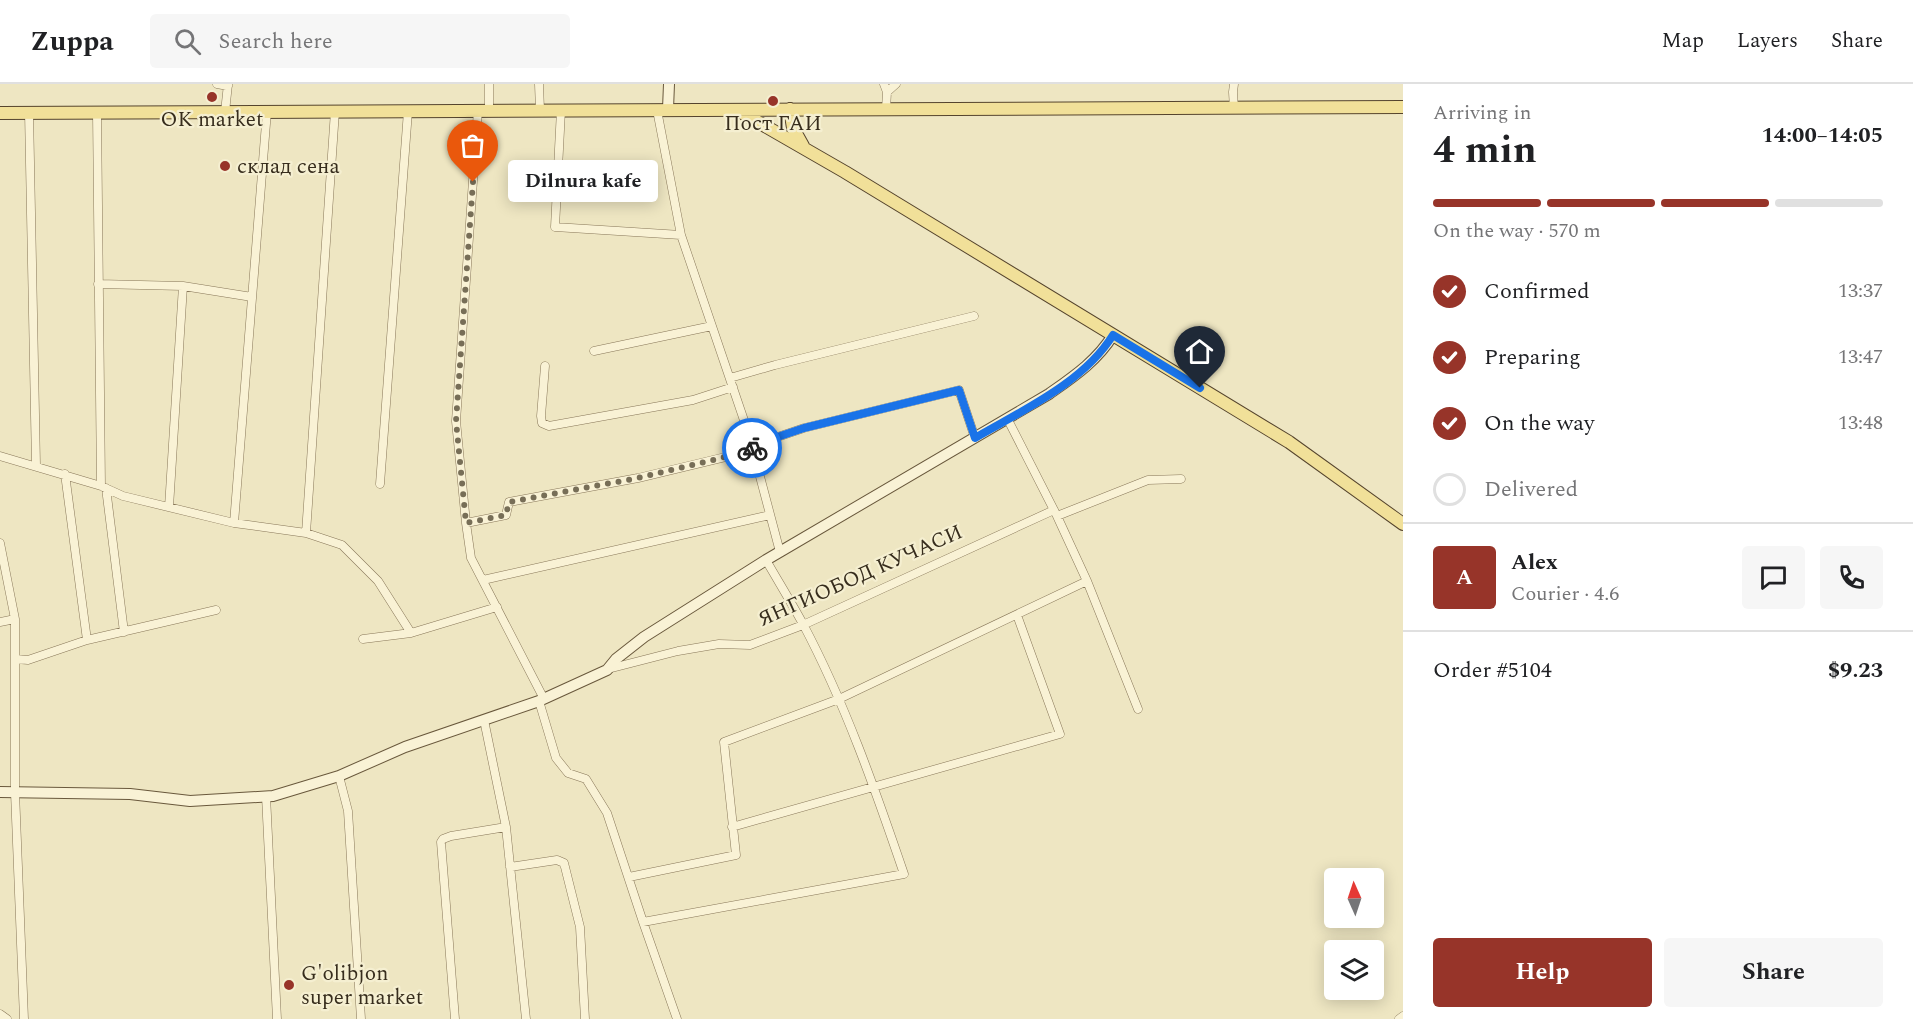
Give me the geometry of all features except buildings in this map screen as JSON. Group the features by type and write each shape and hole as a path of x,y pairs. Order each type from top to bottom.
{"main road":[{"path":"0,113 1403,107"},
{"path":"790,109 795,133 804,147"},
{"path":"795,133 798,122 810,109"},
{"path":"738,111 804,147 1289,442 1403,525"}],"street":[{"path":"217,84 228,85 225,112"},
{"path":"489,84 484,110 456,421 471,558 542,700 556,758 568,773 586,779 608,813 677,1019"},
{"path":"539,84 540,110"},
{"path":"669,84 662,110 681,235 753,447 780,552"},
{"path":"886,109 886,88 896,84"},
{"path":"1234,84 1234,109"},
{"path":"561,110 555,227 681,235"},
{"path":"234,523 267,111"},
{"path":"306,533 335,111"},
{"path":"380,484 408,111"},
{"path":"29,112 36,465"},
{"path":"97,112 103,487 124,632"},
{"path":"98,284 183,286 252,297"},
{"path":"169,507 183,286"},
{"path":"545,366 541,416 542,423 549,426 693,400 774,365 974,316"},
{"path":"594,351 712,326"},
{"name":"ЯНГИОБОД КУЧАСИ","path":"607,670 616,659 644,637 766,560 1048,394 1086,368 1105,348 1113,335"},
{"path":"466,523 506,515 509,502 638,478 746,452 753,447 804,428 959,390 975,438"},
{"path":"1007,418 1056,513 1087,581 1138,709"},
{"path":"0,456 65,474 123,496 234,523 306,533 342,545 378,581 411,633"},
{"path":"65,474 87,640"},
{"name":"ЯНГИОБОД КУЧАСИ","path":"0,792 130,794 190,801 266,796 339,776 405,747 542,700 607,670 678,651 719,644 750,645 803,625 1056,513 1148,480 1181,479"},
{"path":"483,580 770,515"},
{"path":"0,540 15,619 15,792 24,1019"},
{"path":"643,922 904,874 875,788 839,699 803,625 766,560"},
{"path":"629,878 736,855 724,742 839,699 1087,581"},
{"path":"363,639 411,633 497,607"},
{"path":"16,659 28,660 87,640 216,610"},
{"path":"732,827 1060,734 1017,615"},
{"path":"0,622 15,619"},
{"path":"484,720 506,827 526,1019"},
{"path":"339,776 348,811 361,1019"},
{"path":"266,796 277,1019"},
{"path":"455,1019 441,842 442,839 451,836 506,827"},
{"path":"510,867 557,860 564,863 580,927 585,1019"},
{"path":"0,1014 8,1019"},
{"path":"1399,1019 1403,1016"}],"way so far":[{"path":"473,182 456,421 466,523 506,515 509,502 638,478 746,452 752,448"}],"place":[{"name":"OK market","path":"212,97"},
{"name":"Пост ГАИ","path":"773,101"},
{"name":"склад сена","path":"225,166"},
{"name":"Dilnura kafe","path":"473,182"},
{"name":"G'olibjon super market","path":"289,985"}],"route":[{"path":"752,448 804,428 959,390 975,438 1086,368 1105,348 1113,335 1200,388"}]}
